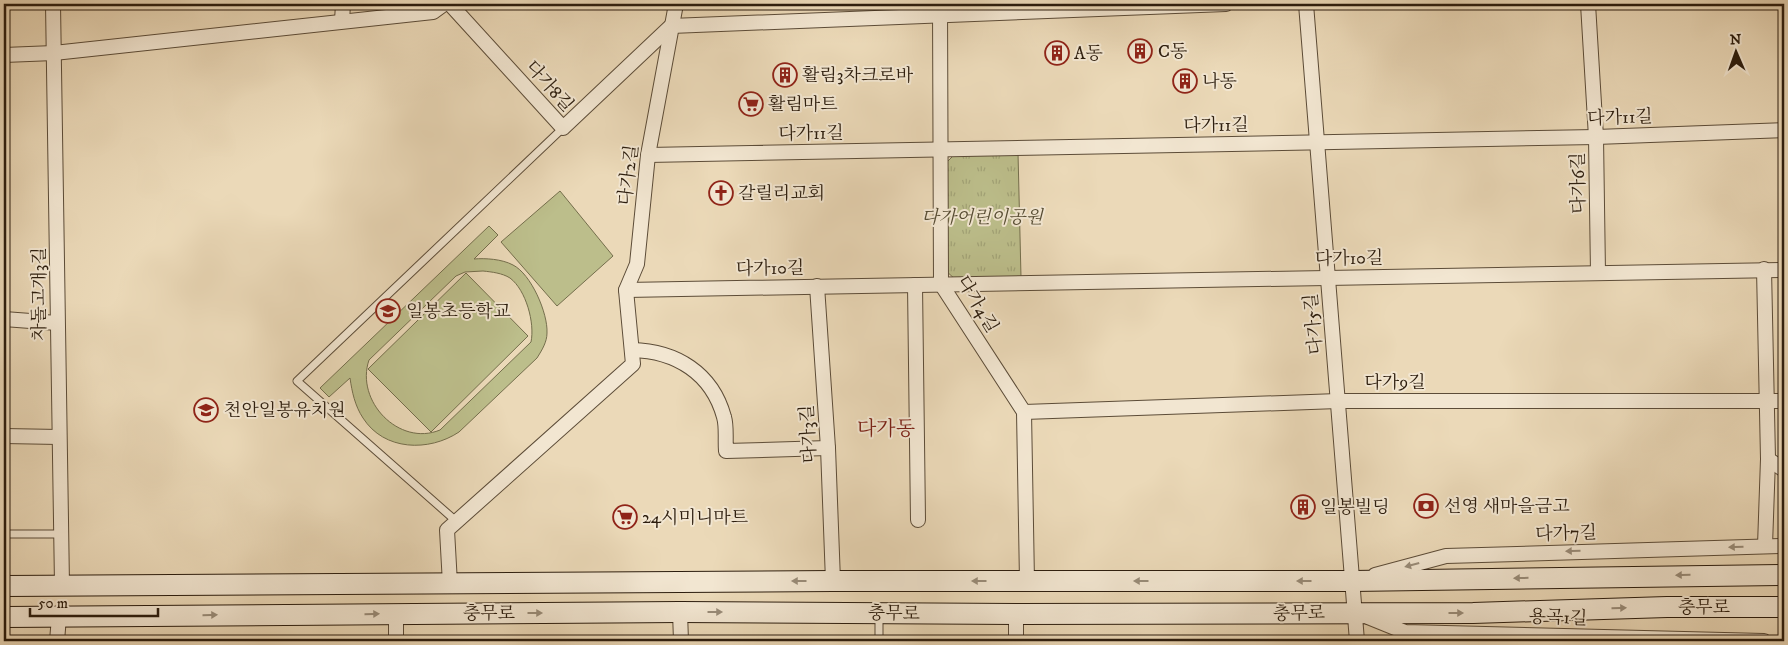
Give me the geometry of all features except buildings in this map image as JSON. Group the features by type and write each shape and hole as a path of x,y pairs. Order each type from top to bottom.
{"main road":[{"name":"충무로","path":"4,586 833,581 1353,581 1784,575"},
{"name":"충무로","path":"4,618 680,612 1016,614 1473,613 1667,606 1784,607"}],"street":[{"name":"차돌고개3길","path":"52,4 58,244 62,585"},
{"path":"342,21 344,4"},
{"path":"4,55 54,52 433,12 444,4"},
{"name":"다가8길","path":"450,4 563,128 671,26"},
{"name":"다가2길","path":"450,584 447,530 632,364 626,290 637,264 648,155 676,4"},
{"path":"671,26 941,10 1226,4"},
{"name":"다가5길","path":"1306,4 1357,641"},
{"name":"다가6길","path":"1588,4 1596,137 1598,273"},
{"name":"다가4길","path":"941,10 941,284 1024,412"},
{"name":"다가11길","path":"648,155 1596,137 1784,130"},
{"path":"1764,269 1768,459 1765,546"},
{"name":"다가10길","path":"626,290 1784,270"},
{"path":"915,285 918,520"},
{"name":"다가3길","path":"817,286 828,448 833,581"},
{"path":"4,319 58,323"},
{"path":"632,350 650,350 684,363 701,376 716,393 725,418 726,451 828,448"},
{"name":"다가9길","path":"1024,412 1338,401 1784,401"},
{"path":"1024,412 1027,581"},
{"path":"4,436 59,437"},
{"path":"1768,459 1784,470"},
{"name":"다가7길","path":"1353,581 1446,556 1784,546"},
{"path":"680,612 680,641"},
{"name":"용곡1길","path":"1355,612 1405,632 1764,641"},
{"path":"396,614 396,641"},
{"path":"1016,614 1016,641"},
{"path":"57,641 59,617"}],"lane":[{"path":"456,522 297,382 563,128"},
{"path":"4,534 61,534"},
{"path":"879,613 879,641"}],"green space":[{"name":"다가어린이공원","path":"1018,153 1021,277 956,280 945,270 945,164 954,155"},
{"path":"560,191 613,256 557,306 501,242"},
{"path":"489,226 498,235 474,259 504,261 520,270 532,285 545,315 547,336 537,358 459,432 434,443 408,445 383,437 372,429 358,409 350,378 329,397 320,388","holes":["483,271 510,278 521,290 528,307 532,326 531,342 440,430 425,434 410,432 396,426 384,417 368,391 366,375 369,360 456,276 465,272"]},
{"path":"466,273 528,336 431,432 368,369"}],"place":[{"name":"C동","path":"1140,51"},
{"name":"A동","path":"1057,53"},
{"name":"활림3차크로바","path":"785,75"},
{"name":"나동","path":"1185,81"},
{"name":"활림마트","path":"751,104"},
{"name":"갈릴리교회","path":"721,193"},
{"name":"일봉초등학교","path":"388,311"},
{"name":"천안일봉유치원","path":"206,410"},
{"name":"선영 새마을금고","path":"1426,506"},
{"name":"일봉빌딩","path":"1303,507"},
{"name":"24시미니마트","path":"625,517"}],"district":[{"name":"다가동","path":"886,428"}]}
